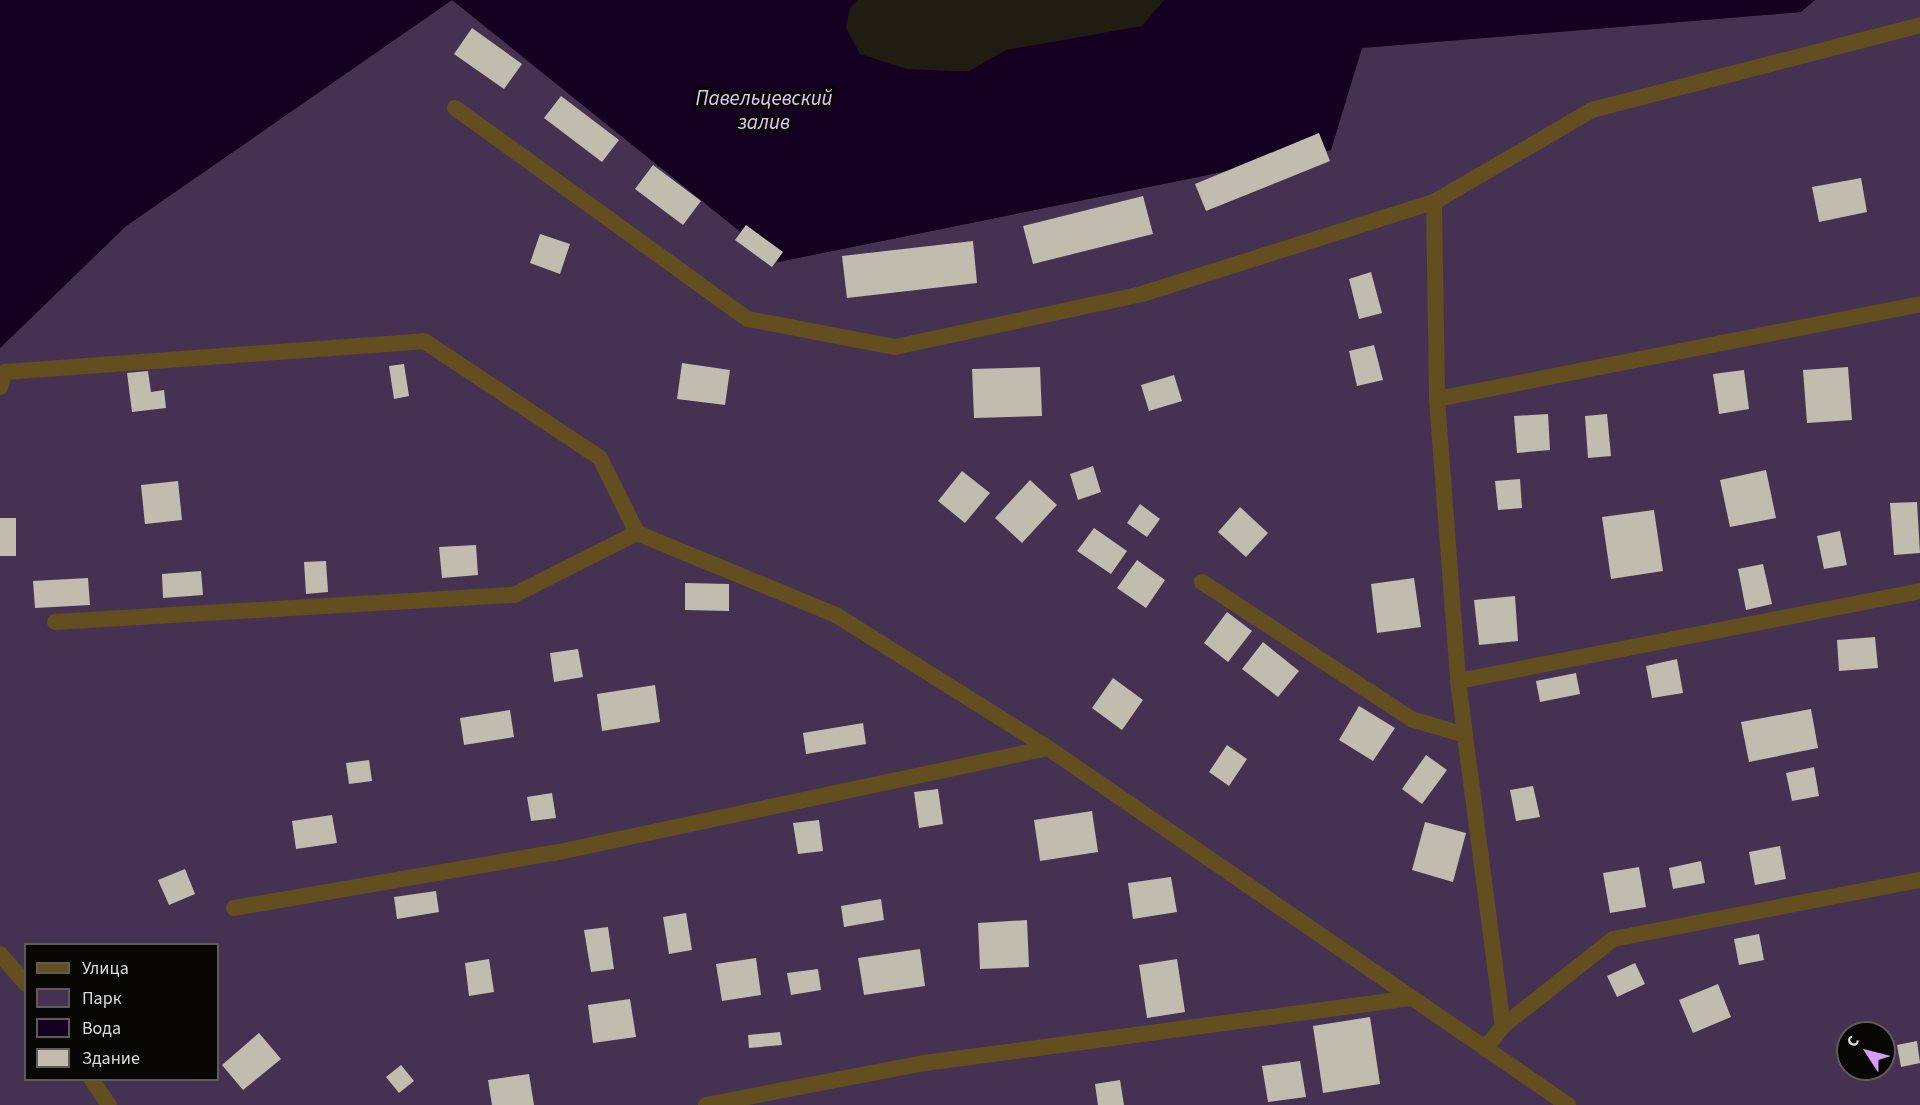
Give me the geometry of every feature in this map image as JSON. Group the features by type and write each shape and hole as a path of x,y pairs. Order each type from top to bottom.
{"street":[{"path":"455,108 748,320 895,347 1142,294 1434,202 1592,110 1920,25"},
{"path":"1434,202 1437,399 1458,681 1503,1026"},
{"path":"1437,399 1920,304"},
{"path":"0,387 5,372 424,341 600,458 637,533 836,615 1048,748 1568,1105"},
{"path":"55,622 514,595 637,533"},
{"path":"1203,582 1411,719 1465,735"},
{"path":"1458,681 1920,591"},
{"path":"234,908 554,853 1048,748"},
{"path":"1485,1048 1503,1026 1613,939 1920,880"},
{"path":"0,954 24,982"},
{"path":"706,1105 925,1063 1411,998"},
{"path":"93,1081 109,1105"}],"green space":[{"path":"452,0 778,262 1331,150 1361,48 1800,12 1815,0 1920,0 1920,1105 0,1105 0,348 126,226"}],"water":[{"path":"0,0 452,0 126,226 0,348"},
{"name":"Павельцевский залив","path":"452,0 858,0 850,8 846,28 860,54 907,69 969,71 1006,50 1142,26 1164,0 1815,0 1801,12 1362,48 1331,150 778,262"}],"building":[{"path":"472,28 522,64 504,89 454,54"},
{"path":"561,96 619,140 602,162 544,118"},
{"path":"1319,133 1330,161 1206,211 1195,184"},
{"path":"653,165 701,201 683,225 635,189"},
{"path":"1861,178 1867,212 1819,222 1812,187"},
{"path":"1143,196 1153,234 1033,264 1023,226"},
{"path":"746,225 783,252 772,267 735,240"},
{"path":"540,234 570,244 560,274 530,263"},
{"path":"973,241 977,283 847,298 842,256"},
{"path":"1371,272 1382,313 1359,319 1349,279"},
{"path":"1374,345 1383,380 1357,386 1349,351"},
{"path":"682,363 730,370 725,405 677,399"},
{"path":"404,364 409,396 394,399 389,366"},
{"path":"1040,367 1042,416 974,418 972,369"},
{"path":"1848,367 1852,420 1807,423 1803,370"},
{"path":"1744,370 1749,409 1719,414 1713,374"},
{"path":"148,371 151,392 164,390 166,408 132,412 127,373"},
{"path":"1174,375 1182,401 1149,411 1141,385"},
{"path":"1548,414 1550,450 1517,453 1514,416"},
{"path":"1607,414 1611,456 1588,458 1585,416"},
{"path":"1093,466 1101,492 1078,500 1070,474"},
{"path":"1766,470 1776,518 1730,527 1720,480"},
{"path":"962,471 990,493 965,523 938,501"},
{"path":"1520,479 1522,508 1498,510 1495,481"},
{"path":"1030,480 1057,505 1022,543 995,518"},
{"path":"178,481 182,520 145,524 141,485"},
{"path":"1917,502 1920,553 1894,555 1890,503"},
{"path":"1140,504 1160,519 1147,537 1127,523"},
{"path":"1240,507 1268,533 1246,557 1218,532"},
{"path":"1654,510 1663,571 1611,579 1602,517"},
{"path":"0,518 16,518 16,556 0,556"},
{"path":"1094,528 1127,551 1111,574 1077,551"},
{"path":"1840,531 1847,565 1824,569 1817,536"},
{"path":"476,545 478,575 442,578 439,547"},
{"path":"1137,560 1165,580 1146,608 1117,588"},
{"path":"326,561 328,592 306,594 304,562"},
{"path":"1763,564 1772,604 1746,610 1738,569"},
{"path":"201,571 203,595 163,598 162,574"},
{"path":"88,578 90,605 35,608 33,581"},
{"path":"1414,578 1421,627 1377,633 1371,584"},
{"path":"685,583 729,584 729,611 685,610"},
{"path":"1515,596 1518,641 1479,645 1474,600"},
{"path":"1227,612 1252,631 1228,662 1204,643"},
{"path":"1875,637 1878,668 1839,671 1837,640"},
{"path":"1263,642 1299,671 1278,697 1242,669"},
{"path":"578,649 583,677 554,682 550,653"},
{"path":"1677,659 1683,693 1652,698 1646,666"},
{"path":"1576,673 1580,694 1540,702 1536,681"},
{"path":"1113,678 1143,700 1122,730 1092,708"},
{"path":"655,685 660,722 602,731 597,694"},
{"path":"1359,706 1395,728 1373,761 1339,740"},
{"path":"1811,709 1818,748 1749,762 1741,722"},
{"path":"510,710 514,737 464,745 460,718"},
{"path":"863,723 866,744 806,754 803,733"},
{"path":"1227,745 1247,759 1229,786 1209,772"},
{"path":"1426,755 1447,770 1422,804 1402,789"},
{"path":"369,760 372,781 349,784 346,763"},
{"path":"1814,767 1819,796 1792,801 1786,773"},
{"path":"1533,786 1540,817 1516,821 1510,790"},
{"path":"938,789 943,824 919,828 914,792"},
{"path":"552,793 556,818 531,821 527,797"},
{"path":"1092,811 1098,852 1040,861 1034,820"},
{"path":"332,815 337,843 296,849 292,821"},
{"path":"819,820 823,851 798,854 793,823"},
{"path":"1425,822 1466,833 1453,882 1412,870"},
{"path":"1780,846 1786,879 1755,885 1749,852"},
{"path":"1701,861 1705,883 1673,889 1669,868"},
{"path":"1639,867 1646,907 1610,913 1603,873"},
{"path":"185,869 195,894 169,905 158,880"},
{"path":"1171,877 1177,912 1133,919 1128,883"},
{"path":"436,891 439,912 397,919 394,897"},
{"path":"881,899 884,920 844,927 841,906"},
{"path":"686,913 692,950 669,954 663,917"},
{"path":"1027,920 1029,967 980,969 978,923"},
{"path":"608,927 614,969 591,972 584,930"},
{"path":"1759,934 1764,960 1739,965 1734,939"},
{"path":"920,949 925,986 864,995 858,958"},
{"path":"756,958 761,995 722,1001 716,964"},
{"path":"489,959 494,992 469,996 465,963"},
{"path":"1177,959 1185,1012 1147,1018 1139,965"},
{"path":"1635,963 1645,984 1617,997 1607,976"},
{"path":"818,969 821,990 791,995 787,973"},
{"path":"1718,984 1731,1017 1693,1033 1679,1000"},
{"path":"630,999 636,1037 593,1043 588,1005"},
{"path":"1370,1017 1380,1084 1323,1093 1313,1026"},
{"path":"780,1032 782,1045 749,1048 748,1035"},
{"path":"259,1033 281,1059 243,1090 222,1065"},
{"path":"1917,1041 1920,1063 1901,1067 1897,1045"},
{"path":"1300,1061 1306,1097 1268,1102 1262,1066"},
{"path":"401,1065 414,1081 399,1093 386,1077"},
{"path":"529,1074 534,1105 492,1105 488,1080"},
{"path":"1120,1080 1124,1105 1098,1105 1095,1084"}]}
